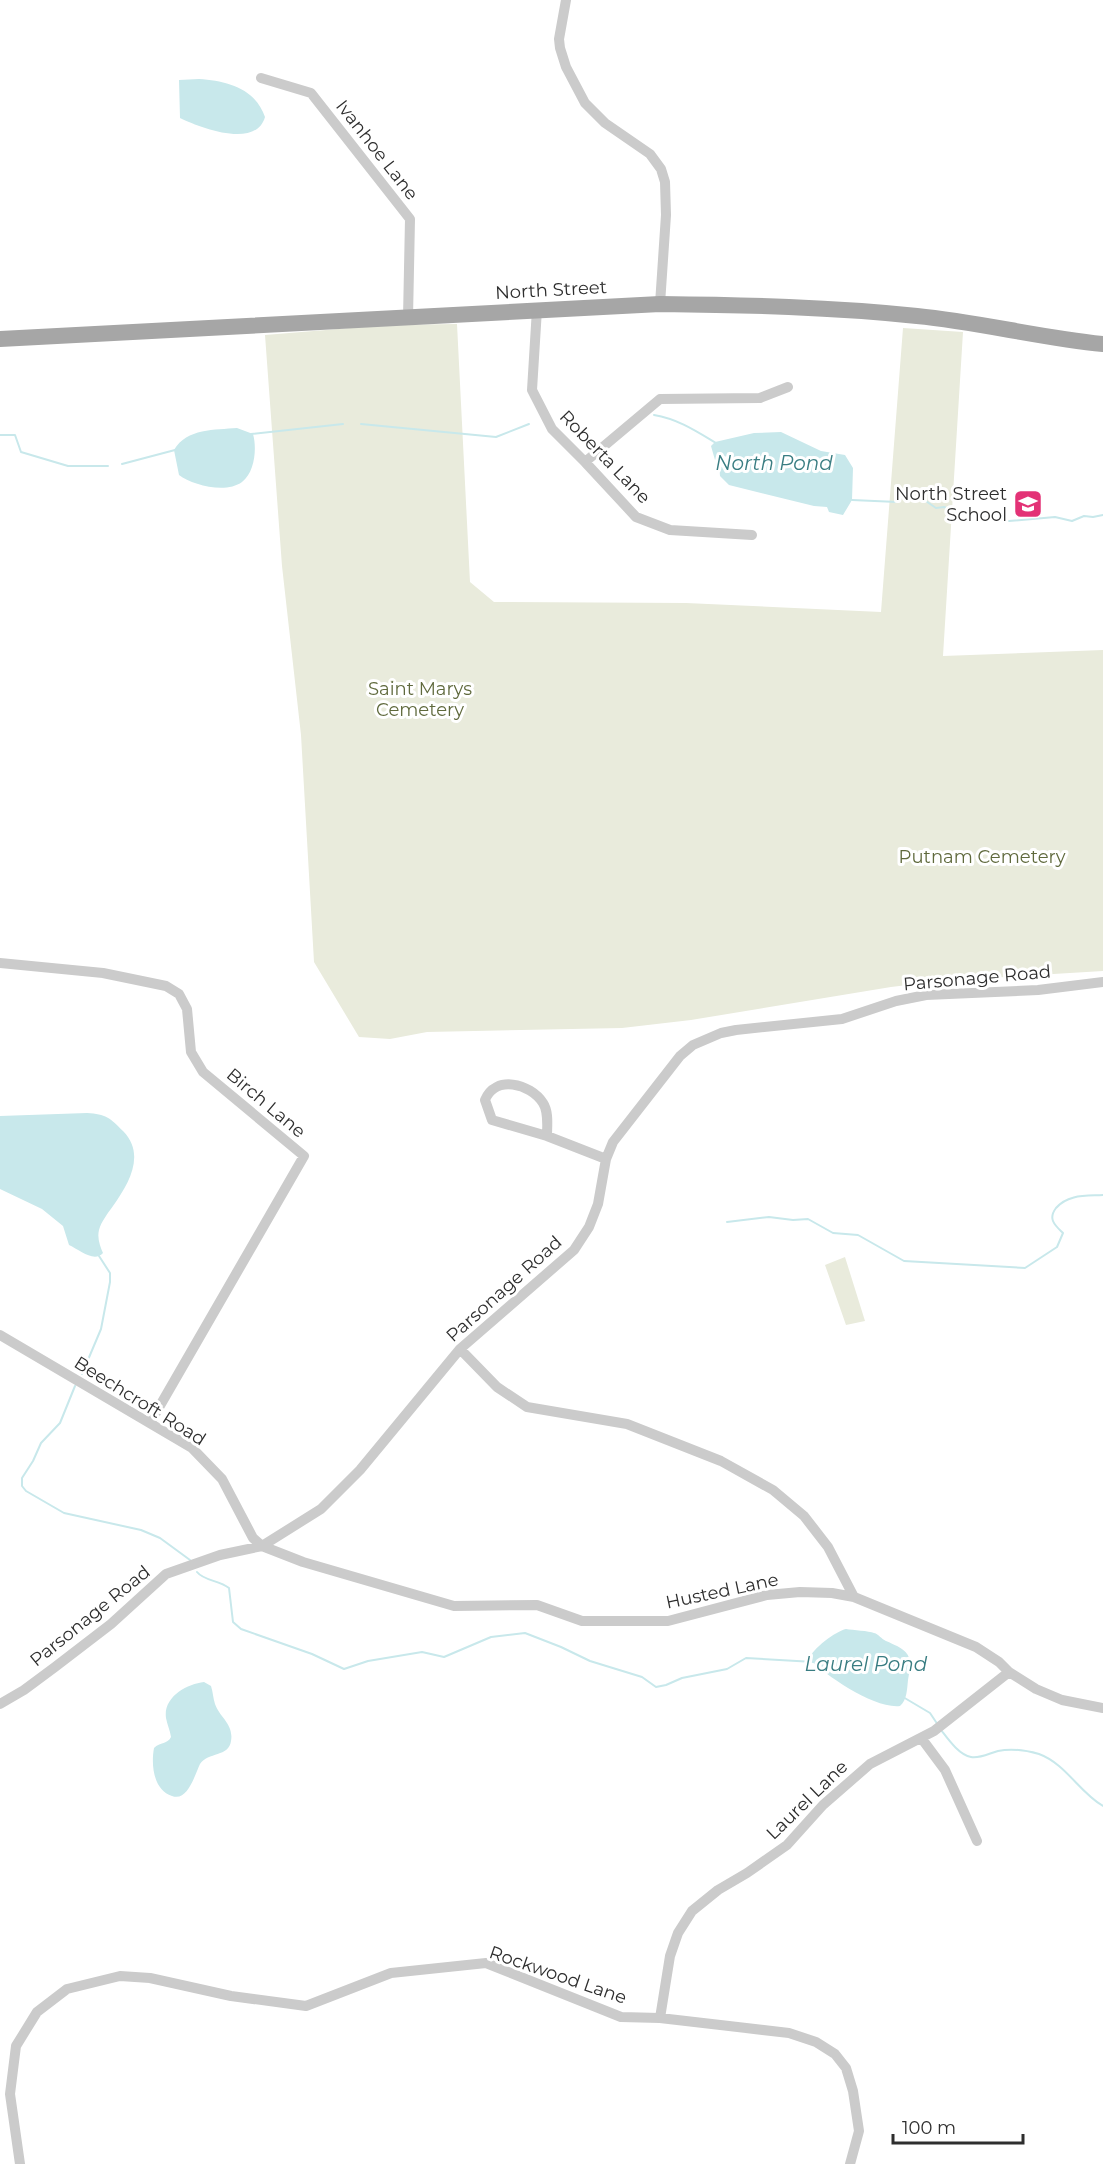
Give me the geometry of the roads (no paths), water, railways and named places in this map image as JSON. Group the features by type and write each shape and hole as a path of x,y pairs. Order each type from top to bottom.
{"main road":[{"name":"North Street","path":"0,339 660,304 755,306 919,316 1103,344"}],"street":[{"path":"566,0 560,48 566,67 585,103 605,123 650,154 661,169 665,183 666,215 660,304"},
{"name":"Ivanhoe Lane","path":"261,78 311,93 410,219 408,318"},
{"name":"Roberta Lane","path":"537,309 532,390 552,429 636,517 670,530 752,535"},
{"path":"585,462 660,399 759,398 788,387"},
{"name":"Birch Lane","path":"0,963 103,973 166,986 178,994 187,1009 191,1052 203,1072 304,1156 150,1423"},
{"name":"Parsonage Road","path":"0,1704 24,1690 93,1638 166,1574 220,1555 262,1546 321,1509 352,1478 459,1348 574,1250 589,1227 598,1204 606,1159 613,1142 680,1056 693,1045 736,1030 842,1019 896,1001 926,995 1038,990 1103,982"},
{"path":"547,1136 548,1118 544,1103 531,1092 513,1084 499,1085 489,1092 485,1100 492,1120 547,1136 606,1159"},
{"name":"Beechcroft Road","path":"0,1335 192,1448 222,1479 253,1538 262,1546"},
{"path":"459,1348 497,1387 527,1407 627,1424 721,1461 773,1490 804,1516 828,1547 854,1597"},
{"name":"Husted Lane","path":"262,1546 303,1562 454,1606 537,1605 582,1621 668,1622 767,1595 800,1592 832,1593 854,1597 976,1647 1036,1689 1062,1701 1103,1708"},
{"name":"Laurel Lane","path":"660,2018 670,1956 678,1933 692,1911 718,1890 787,1845 823,1805 870,1764 922,1739 1009,1672"},
{"path":"922,1739 950,1778 976,1841"},
{"name":"Rockwood Lane","path":"20,2164 10,2094 16,2046 37,2012 67,1989 120,1976 150,1978 231,1996 306,2006 391,1973 486,1963 621,2017 660,2018 789,2033 816,2042 835,2054 846,2068 853,2091 859,2131 849,2164"}],"water":[{"path":"199,79 230,84 247,93 260,107 265,117 260,127 240,134 227,133 201,127 180,118 179,80"},
{"path":"237,428 253,434 255,446 250,472 242,482 235,486 209,487 179,475 174,450 186,438 211,430"},
{"name":"North Pond","path":"781,432 821,451 845,455 853,468 852,500 843,515 829,512 827,507 814,506 729,485 720,476 719,464 728,466 731,457 721,456 715,460 711,446 715,442 754,433"},
{"path":"99,1114 111,1120 123,1131 130,1140 134,1159 133,1169 125,1188 100,1227 98,1233 103,1253 95,1257 69,1245 63,1226 42,1209 0,1189 0,1116"},
{"name":"Laurel Pond","path":"846,1629 876,1634 907,1654 910,1664 907,1691 900,1706 889,1706 865,1697 827,1674 809,1659 825,1641"},
{"path":"204,1682 211,1686 217,1709 229,1726 231,1741 226,1750 200,1764 187,1791 178,1797 172,1796 166,1793 157,1782 153,1769 154,1748 171,1737 166,1711 172,1698 190,1686"}],"waterway":[{"path":"654,415 679,422 716,443"},
{"path":"251,434 343,424"},
{"path":"361,424 496,437 529,424"},
{"path":"0,435 15,435 21,452 68,466 108,466"},
{"path":"122,464 175,450"},
{"path":"911,499 920,497 936,508 944,507 963,514 1009,521 1055,517 1072,521 1084,516 1103,515"},
{"path":"852,500 897,502"},
{"path":"727,1222 769,1217 808,1219 833,1233 858,1235 904,1261 1025,1268 1057,1247 1063,1233 1054,1223 1052,1216 1061,1203 1078,1197 1103,1195"},
{"path":"82,1374 101,1329 110,1282 110,1273 99,1256"},
{"path":"75,1386 60,1423 41,1443 22,1478 22,1486 26,1491 64,1513 141,1530 160,1538 190,1560"},
{"path":"197,1572 229,1588 233,1622 241,1629 312,1654 344,1669 368,1661 422,1652 444,1657 491,1637 525,1633 590,1661 642,1677 656,1687 682,1678 727,1669 746,1658 814,1662"},
{"path":"903,1697 930,1713 938,1725"},
{"path":"941,1730 958,1750 971,1757 981,1757 1008,1750 1039,1754 1057,1764 1103,1806"}],"place":[{"name":"North Street School","path":"1028,504"}],"park label":[{"name":"Saint Marys Cemetery","path":"420,699"},
{"name":"Putnam Cemetery","path":"982,857"}]}
